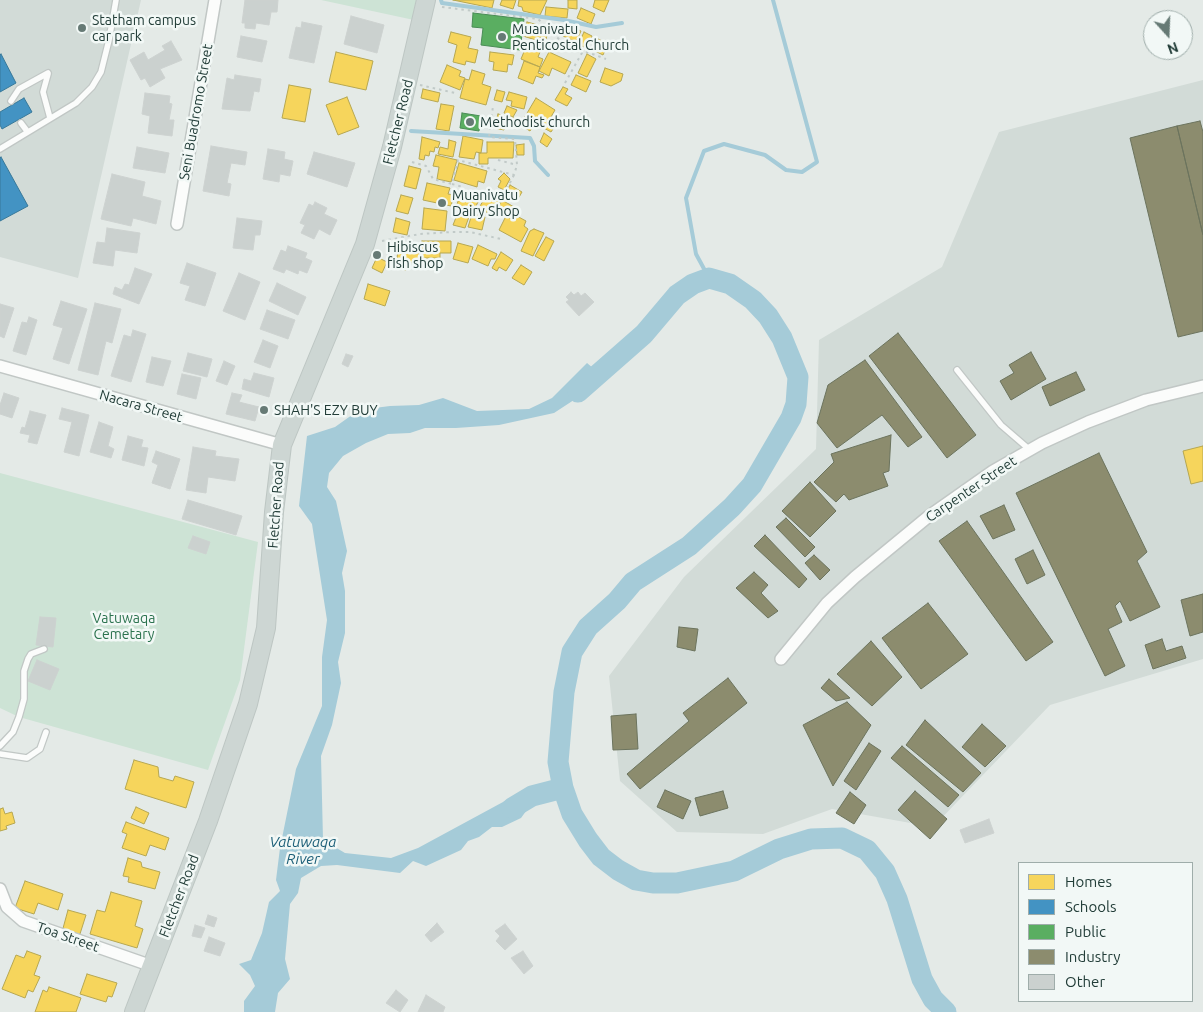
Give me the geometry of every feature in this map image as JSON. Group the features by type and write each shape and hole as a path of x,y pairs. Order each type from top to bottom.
{"main road":[{"name":"Fletcher Road","path":"135,1010 230,759 261,657 266,628 274,512 282,445 365,244 408,82 426,0"}],"street":[{"name":"Seni Buadromo Street","path":"177,224 215,0"},
{"name":"Nacara Street","path":"0,366 282,445"},
{"name":"Carpenter Street","path":"781,659 827,603 855,577 929,516 993,471 1030,450 1088,422 1146,400 1203,386"},
{"name":"Toa Street","path":"0,889 5,911 22,921 152,966"}],"lane":[{"path":"0,149 76,103 92,87 101,72 116,0"},
{"path":"11,100 19,89 48,73 44,80 43,92 50,118"},
{"path":"21,123 28,131"},
{"path":"957,370 1001,425 1030,450"},
{"path":"0,746 13,732 19,717 24,700 24,671 28,659 32,654 44,648"},
{"path":"0,754 27,758 40,749 46,732"}],"path":[{"path":"442,7 538,19 563,43 606,59"},
{"path":"565,83 583,51"},
{"path":"408,82 455,93"},
{"path":"493,106 490,137 515,139 517,165 514,175 495,212"},
{"path":"452,184 458,160 514,175"},
{"path":"498,160 517,165"},
{"path":"412,162 426,166 433,179 463,187"},
{"path":"365,244 420,234 452,232 470,232 501,240"}],"shaded area":[{"path":"0,0 141,0 78,278 0,257"},
{"path":"1203,80 1203,659 1050,705 933,827 832,809 763,834 677,832 620,781 609,676 684,577 816,449 819,340 942,267 999,132"}],"green space":[{"path":"321,0 419,0 414,20"},
{"name":"Vatuwaqa Cemetary","path":"0,473 258,542 240,680 208,770 19,717 0,708"}],"water":[{"name":"Vatuwaqa River","path":"587,363 606,379 554,413 499,425 425,428 410,433 388,434 366,443 343,456 329,473 327,487 336,501 347,551 342,573 345,591 345,633 338,662 341,683 332,725 321,756 323,840 345,853 391,858 418,848 503,802 534,789 542,801 529,807 521,818 502,827 492,827 479,837 468,841 461,850 426,866 413,861 400,873 337,865 321,866 301,878 298,893 290,904 285,959 290,979 278,993 275,1012 244,1012 244,1001 255,986 250,975 239,964 251,960 262,933 269,902 280,891 276,880 280,848 296,769 322,706 322,657 327,620 312,524 299,506 307,436 335,427 359,410 419,405 443,398 477,411 529,409 552,398"}],"building: Homes":[{"path":"453,0 494,0 492,8"},
{"path":"502,0 516,0 513,9 500,5"},
{"path":"519,0 547,0 540,15 523,11 522,7 518,6"},
{"path":"568,0 577,0 577,9 568,8"},
{"path":"595,0 609,0 604,12 593,7"},
{"path":"546,7 568,9 567,18 545,16"},
{"path":"581,8 595,14 591,24 577,18"},
{"path":"527,22 542,26 541,30 548,32 546,39 540,37 539,41 523,36"},
{"path":"567,25 581,31 576,42 563,36"},
{"path":"451,32 471,37 468,48 478,50 475,63 466,61 465,65 453,62 457,45 448,42"},
{"path":"584,32 592,36 587,48 578,45"},
{"path":"598,39 608,44 603,55 593,50"},
{"path":"528,42 538,46 536,50 540,52 538,57 543,59 540,67 521,59"},
{"path":"336,52 373,61 366,90 329,82"},
{"path":"490,52 514,55 512,65 508,64 507,72 493,70 494,62 489,61"},
{"path":"549,52 571,62 565,74 552,68 549,76 539,71"},
{"path":"587,54 596,59 587,77 578,73"},
{"path":"524,61 540,67 538,73 544,75 542,78 536,76 533,84 518,78"},
{"path":"447,65 461,71 459,76 465,78 460,90 440,82"},
{"path":"605,68 623,74 621,81 611,86 600,82"},
{"path":"472,70 485,74 482,84 491,87 486,105 460,98 465,79 469,80"},
{"path":"576,75 591,81 586,92 571,85"},
{"path":"289,85 311,89 305,122 282,118"},
{"path":"563,87 568,89 565,94 572,98 567,106 555,100"},
{"path":"423,89 440,93 438,102 421,98"},
{"path":"497,90 505,92 502,102 494,100"},
{"path":"509,92 527,97 524,109 511,106 512,101 506,100"},
{"path":"347,97 359,127 338,135 326,105"},
{"path":"536,98 555,110 548,122 555,126 551,132 535,123 530,131 520,125"},
{"path":"441,104 454,106 449,131 436,129"},
{"path":"507,106 517,110 513,117 504,113"},
{"path":"498,114 514,118 512,124 506,123 504,130 494,128"},
{"path":"544,133 552,139 547,147 540,142"},
{"path":"463,136 483,140 481,153 476,152 474,159 459,157"},
{"path":"422,137 440,142 438,148 435,147 434,152 430,151 429,156 425,155 424,160 419,159"},
{"path":"449,140 456,142 453,157 438,154 440,147 448,149"},
{"path":"487,142 514,142 513,158 488,158 488,164 479,164 479,153 487,153"},
{"path":"524,144 524,155 517,155 516,145"},
{"path":"436,155 457,160 451,182 437,179 439,167 433,166"},
{"path":"459,163 487,171 484,183 478,181 477,187 454,180"},
{"path":"409,166 421,169 416,189 404,186"},
{"path":"504,173 510,179 504,190 498,187 501,181 498,179"},
{"path":"427,183 450,188 448,194 454,195 451,206 423,200"},
{"path":"510,185 522,192 518,199 506,193"},
{"path":"482,191 500,201 492,215 479,208 484,199 479,196"},
{"path":"468,192 480,198 473,212 457,204 459,199 463,201"},
{"path":"401,195 413,198 408,214 396,211"},
{"path":"502,200 514,207 509,215 498,208"},
{"path":"424,208 447,211 445,231 422,229"},
{"path":"459,210 470,214 465,228 453,225"},
{"path":"472,214 485,217 482,230 468,227"},
{"path":"515,215 526,221 524,226 528,229 521,242 499,230 506,216 513,220"},
{"path":"396,218 410,222 407,235 393,232"},
{"path":"534,229 544,233 533,256 521,251 530,231"},
{"path":"546,237 554,241 544,261 535,256"},
{"path":"422,241 451,241 451,253 440,253 440,258 421,258"},
{"path":"458,243 473,247 468,263 453,259"},
{"path":"478,245 497,254 495,259 491,259 488,266 472,259"},
{"path":"399,247 418,250 420,254 419,264 407,262 406,270 395,268"},
{"path":"501,252 513,260 506,271 499,267 497,271 492,268"},
{"path":"377,257 387,262 382,273 372,268"},
{"path":"521,265 532,272 524,285 512,278"},
{"path":"368,284 390,291 385,306 364,299"},
{"path":"1203,446 1203,481 1191,484 1183,451"},
{"path":"134,760 158,767 159,777 173,781 175,776 194,782 186,808 125,789"},
{"path":"136,807 149,813 144,824 131,818"},
{"path":"3,808 5,814 12,812 15,823 6,826 7,829 0,831 0,809"},
{"path":"126,822 169,838 165,850 150,845 146,856 122,848 127,834 122,832"},
{"path":"128,858 141,862 142,867 160,872 155,889 128,882 129,877 123,876"},
{"path":"25,881 63,894 58,910 38,903 34,914 15,908"},
{"path":"111,892 142,901 135,926 143,929 137,948 90,934 97,910 105,912"},
{"path":"68,910 86,915 79,937 62,932"},
{"path":"27,951 41,956 34,975 40,977 33,992 28,990 25,998 2,989 16,955 24,958"},
{"path":"87,974 117,983 112,997 108,996 106,1002 80,994"},
{"path":"49,987 81,998 76,1012 35,1012 43,990 47,992"}],"building: Schools":[{"path":"0,55 16,83 0,92"},
{"path":"24,98 32,112 2,129 0,125 0,112"},
{"path":"0,158 28,206 0,221"}],"building: Public":[{"name":"Muanivatu Penticostal Church","path":"473,13 524,19 520,50 481,45 483,28 472,27"},
{"name":"Methodist church","path":"462,113 481,116 479,131 460,128"}],"building: Industry":[{"path":"1200,121 1203,132 1203,235 1177,126"},
{"path":"1177,126 1203,235 1203,331 1178,337 1130,138"},
{"path":"898,333 976,435 947,458 869,356"},
{"path":"1031,352 1046,379 1011,400 1000,381 1014,373 1009,365"},
{"path":"865,360 922,437 908,447 882,415 837,448 817,423 828,385"},
{"path":"1076,372 1085,390 1050,406 1042,387"},
{"path":"891,435 889,471 883,473 888,486 849,500 844,494 836,502 814,482 834,462 831,454"},
{"path":"1099,453 1147,552 1137,561 1160,607 1130,621 1120,601 1115,606 1122,622 1108,629 1125,666 1105,676 1016,493"},
{"path":"810,482 836,511 810,537 782,511"},
{"path":"1004,505 1015,530 993,539 980,516"},
{"path":"786,518 815,547 805,557 776,527"},
{"path":"967,521 1053,642 1026,661 939,541"},
{"path":"765,535 807,579 799,588 754,546"},
{"path":"1033,550 1045,575 1027,584 1015,559"},
{"path":"814,555 830,570 820,580 805,563"},
{"path":"754,572 768,585 761,593 778,611 768,618 736,588"},
{"path":"1203,594 1203,632 1190,636 1181,600"},
{"path":"928,603 968,654 921,689 882,638"},
{"path":"679,627 698,629 695,651 677,647"},
{"path":"1162,639 1166,651 1182,646 1186,658 1153,669 1145,645"},
{"path":"871,641 902,677 872,706 837,674"},
{"path":"728,678 747,703 640,789 627,774 689,721 683,713"},
{"path":"829,679 850,698 836,701 821,688"},
{"path":"847,702 871,725 833,786 803,725"},
{"path":"636,714 638,749 613,750 611,716"},
{"path":"925,720 981,773 963,792 906,745"},
{"path":"982,724 1006,746 985,767 962,747"},
{"path":"869,743 881,751 856,790 844,781"},
{"path":"902,746 959,795 948,807 891,758"},
{"path":"665,790 691,801 683,819 657,807"},
{"path":"723,791 728,808 700,816 695,798"},
{"path":"915,791 947,819 930,839 898,810"},
{"path":"850,792 866,805 854,824 836,813"}],"building: Other":[{"path":"245,0 278,0 277,12 271,12 269,25 256,23 255,29 245,28 245,23 242,23"},
{"path":"351,16 384,25 377,53 344,44"},
{"path":"302,22 322,26 314,63 289,58 296,27 301,28"},
{"path":"241,36 267,41 262,62 237,57"},
{"path":"171,41 182,60 160,69 165,78 150,87 145,78 141,80 130,60 144,52 148,60 165,50 162,46"},
{"path":"235,75 261,79 259,92 254,91 250,111 222,109 227,78 234,80"},
{"path":"145,93 170,96 169,103 172,104 169,120 174,120 172,136 148,133 150,116 142,114"},
{"path":"211,146 247,152 245,165 231,163 227,183 231,184 229,196 203,191"},
{"path":"137,147 169,153 165,173 133,168"},
{"path":"268,149 285,152 284,159 293,161 290,176 280,174 279,182 263,179"},
{"path":"314,152 355,163 347,187 307,174"},
{"path":"112,174 145,182 142,196 161,201 156,224 133,218 131,226 101,219"},
{"path":"315,202 327,208 324,214 337,220 330,235 319,229 314,239 301,233 305,225 300,223 309,204 313,206"},
{"path":"237,218 262,221 260,235 255,235 253,250 233,248"},
{"path":"107,228 140,233 137,253 115,250 113,266 93,263 97,242 105,243"},
{"path":"288,246 307,253 305,258 312,261 307,273 299,270 298,274 286,269 284,273 273,269 281,250 286,252"},
{"path":"187,263 216,273 205,306 185,300 190,286 180,283"},
{"path":"135,268 152,274 139,304 113,294 115,287 122,290 125,284 129,285"},
{"path":"239,273 260,282 245,320 223,311"},
{"path":"277,283 306,297 298,315 269,301"},
{"path":"571,292 574,295 578,292 581,296 585,293 594,302 579,316 566,302 569,300 566,297"},
{"path":"61,301 87,309 69,364 53,359 63,328 53,325"},
{"path":"95,303 121,309 112,343 106,341 98,375 78,370"},
{"path":"0,304 14,308 4,338 0,336"},
{"path":"267,310 295,320 288,339 260,329"},
{"path":"29,317 37,320 26,355 13,351 22,322 27,323"},
{"path":"133,330 146,334 131,382 111,376 124,335 131,337"},
{"path":"263,340 278,346 270,368 254,362"},
{"path":"188,353 212,359 207,377 183,371"},
{"path":"346,354 353,356 348,367 342,364"},
{"path":"152,357 171,361 163,386 146,382"},
{"path":"224,361 235,366 227,385 216,381"},
{"path":"254,373 274,378 269,397 242,389 244,379 251,381"},
{"path":"182,374 201,378 196,399 177,394"},
{"path":"4,393 19,398 12,418 0,414 0,405"},
{"path":"232,393 242,395 239,402 259,407 255,421 226,414"},
{"path":"62,408 89,415 79,456 64,452 72,422 59,419"},
{"path":"30,411 46,415 37,444 28,442 30,435 20,433 22,427 25,428"},
{"path":"99,422 113,427 108,446 114,449 111,458 90,452"},
{"path":"128,436 143,440 141,447 148,448 144,466 122,460"},
{"path":"193,447 216,451 215,456 239,459 235,481 208,477 206,493 186,490"},
{"path":"156,451 180,459 170,489 152,483 158,465 152,462"},
{"path":"188,500 242,516 236,535 182,519"},
{"path":"193,536 210,542 206,554 188,548"},
{"path":"40,617 56,618 53,647 36,645"},
{"path":"37,660 59,669 50,690 28,681"},
{"path":"989,819 994,833 965,843 960,830"},
{"path":"208,915 217,918 214,927 205,924"},
{"path":"437,923 444,932 431,942 425,935"},
{"path":"505,924 517,939 505,950 496,941 500,936 495,931"},
{"path":"195,925 205,928 201,938 192,936"},
{"path":"209,937 225,943 220,956 204,951"},
{"path":"523,951 533,966 524,974 511,958"},
{"path":"396,990 408,1000 400,1012 386,1003"},
{"path":"426,995 445,1007 443,1012 418,1012"}],"waterway":[{"path":"441,0 442,3 564,20 596,27 622,23"},
{"path":"709,278 696,254 686,198 704,151 724,144 765,155 786,170 802,172 817,162 773,0"},
{"path":"411,131 530,138 534,146 535,161 548,175"},
{"path":"578,392 644,334 677,295 693,284 709,278 730,284 753,300 768,316 782,338 798,377 796,404 791,418 752,485 732,507 689,546 633,582 617,601 588,627 572,652 564,692 558,762 563,788 572,814 601,857 618,870 636,880 653,883 677,883 734,871 779,849 811,839 842,838 867,850 885,872 897,899 922,979 933,999 946,1012"},
{"path":"512,808 532,796 563,788"}],"place":[{"name":"Statham campus car park","path":"82,28"},
{"name":"Muanivatu Penticostal Church","path":"502,37"},
{"name":"Methodist church","path":"470,122"},
{"name":"Muanivatu Dairy Shop","path":"442,203"},
{"name":"Hibiscus fish shop","path":"377,255"},
{"name":"SHAH'S EZY BUY","path":"264,410"}]}
